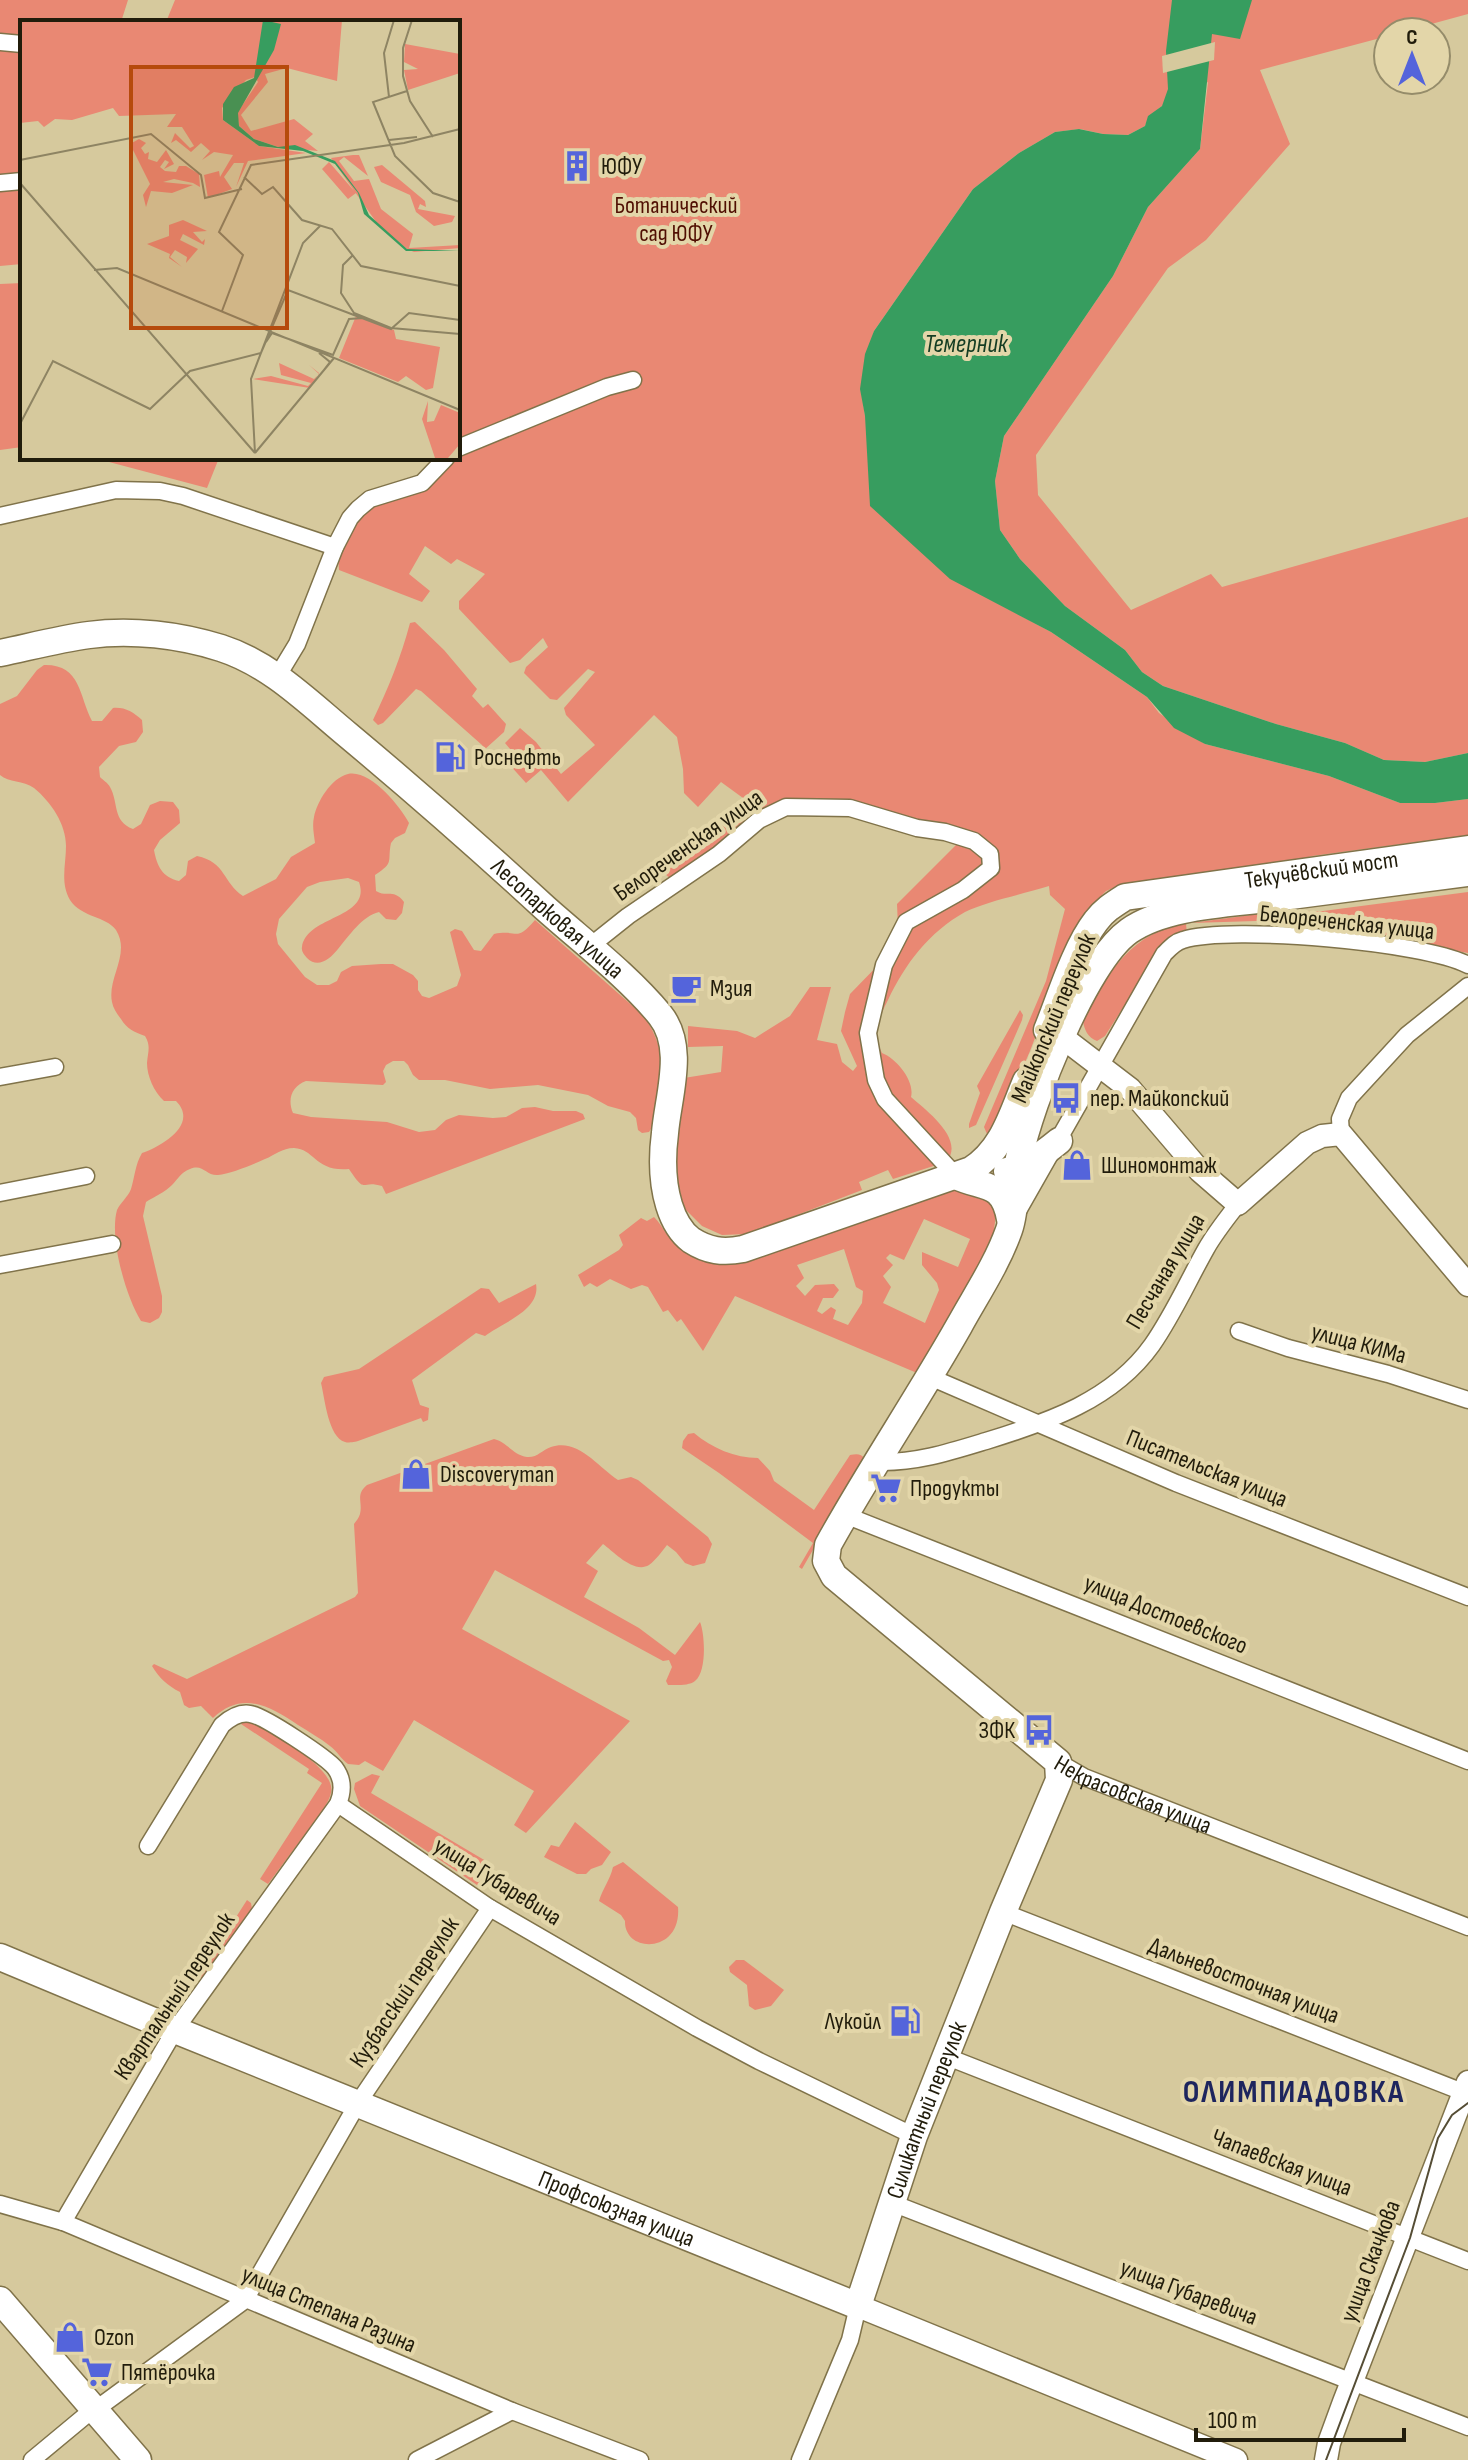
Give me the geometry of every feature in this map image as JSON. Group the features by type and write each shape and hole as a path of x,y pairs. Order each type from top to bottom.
{"main road":[{"name":"Лесопарковая улица","path":"0,653 90,634 144,634 186,639 219,648 245,658 277,677 445,817 657,1011 670,1034 674,1060 664,1136 665,1187 675,1220 694,1241 722,1252 743,1249 956,1176"},
{"name":"Текучёвский мост","path":"1174,900 1468,849"},
{"name":"Текучёвский мост","path":"1174,900 1468,873"},
{"name":"Майкопский переулок","path":"828,1545 930,1377 991,1269 1011,1223 1014,1150 1079,952 1094,923 1107,908 1125,897 1174,900"},
{"name":"Майкопский переулок","path":"1014,1150 1085,987 1103,957 1130,930 1174,900"},
{"path":"956,1176 1014,1150 1045,1153 1059,1141"},
{"name":"Майкопский переулок","path":"956,1176 971,1170 989,1156 1014,1150"},
{"path":"956,1176 987,1184 998,1191 1005,1200 1011,1223"},
{"name":"Некрасовская улица","path":"828,1545 826,1561 834,1576 1058,1762"},
{"name":"Силикатный переулок","path":"858,2306 914,2136 1059,1780 1058,1762"},
{"name":"Профсоюзная улица","path":"0,1957 858,2306"},
{"path":"0,2300 90,2413 122,2460"},
{"path":"0,2317 138,2460"}],"street":[{"path":"0,42 20,44"},
{"path":"0,183 20,181"},
{"path":"460,447 607,387 633,380"},
{"path":"277,677 297,644 335,547 358,509 370,499 422,483 444,460"},
{"path":"0,516 116,490 160,491 335,547"},
{"name":"Белореченская улица","path":"589,947 628,916 719,854 759,820 786,807 850,808 974,841 990,854 991,868 963,890 906,922 884,965 868,1033 876,1080 885,1099 956,1176"},
{"name":"Белореченская улица","path":"1173,945 1182,940 1207,936 1289,935 1365,943 1448,957 1468,965"},
{"name":"Майкопский переулок","path":"1011,1223 1164,954 1173,945"},
{"path":"1468,986 1407,1035 1349,1098 1340,1119 1341,1134 1468,1285"},
{"path":"1062,1037 1130,1089 1200,1171 1238,1204"},
{"path":"0,1077 55,1067"},
{"name":"Песчаная улица","path":"878,1462 916,1460 944,1454 1069,1413 1091,1400 1124,1374 1152,1346 1208,1246 1238,1204 1307,1143 1322,1136 1341,1134"},
{"path":"0,1193 86,1176"},
{"path":"0,1265 112,1244"},
{"name":"улица КИМа","path":"1239,1331 1468,1400"},
{"name":"Писательская улица","path":"930,1377 1176,1483 1468,1597"},
{"name":"улица Достоевского","path":"845,1515 1468,1761"},
{"path":"148,1846 222,1725 238,1715 250,1713 263,1719 327,1760 335,1768 342,1785 338,1804"},
{"name":"Некрасовская улица","path":"1058,1762 1084,1777 1468,1927"},
{"name":"улица Губаревича","path":"338,1804 490,1908 697,2028 914,2136"},
{"name":"Квартальный переулок","path":"63,2222 175,2030 338,1804"},
{"name":"Кузбасский переулок","path":"245,2300 358,2103 490,1908"},
{"name":"Дальневосточная улица","path":"1003,1912 1467,2089"},
{"name":"Чапаевская улица","path":"945,2056 1468,2261"},
{"name":"улица Скачкова","path":"1326,2460 1329,2443 1407,2236 1467,2089"},
{"name":"улица Губаревича","path":"892,2203 1468,2427"},
{"name":"улица Степана Разина","path":"0,2204 63,2222 512,2411 640,2460"},
{"path":"32,2460 90,2413 245,2300"},
{"name":"Силикатный переулок","path":"800,2460 850,2340 858,2306"},
{"name":"Профсоюзная улица","path":"858,2306 1236,2460"},
{"path":"417,2460 512,2411"}],"green space":[{"path":"0,0 128,0 122,20 20,20 20,264 0,266"},
{"name":"Ботанический сад ЮФУ","path":"175,0 1468,0 1468,14 1452,18 1372,16 1372,40 1260,70 1290,144 1206,240 1168,268 1036,455 1038,495 1131,610 1211,574 1222,587 1468,517 1468,753 1425,762 1384,760 1345,743 1276,724 1163,686 1142,672 1125,650 1065,606 1020,559 1000,530 995,481 1004,436 1113,276 1148,207 1200,149 1208,82 1163,105 1145,126 1128,135 1080,129 1055,132 1019,153 973,189 874,331 861,389 865,416 950,578 1051,632 1147,697 1159,713 1205,744 1329,776 1400,803 1468,799 1468,835 1312,856 1272,867 1120,885 1106,891 1088,909 1075,934 1030,1051 991,1135 984,1127 1046,981 1065,909 1050,895 1049,886 965,912 929,939 910,962 885,1006 877,1033 882,1053 899,1065 908,1078 911,1097 948,1135 951,1153 946,1162 893,1179 888,1170 859,1182 862,1190 748,1234 722,1235 702,1226 686,1210 678,1194 673,1163 684,1078 721,1072 723,1046 688,1047 688,1026 737,1031 755,1038 790,1016 810,987 831,987 817,1040 837,1044 842,1062 853,1071 857,1066 841,1031 845,1012 850,994 883,960 898,927 897,904 957,844 976,838 785,805 673,881 664,873 663,864 674,853 721,826 743,798 721,782 698,807 684,793 677,737 654,715 568,802 541,770 526,783 507,762 515,755 505,743 520,728 536,742 561,774 595,745 566,715 564,708 595,672 588,669 557,700 550,699 524,673 526,667 548,647 543,638 520,660 510,663 459,609 459,601 485,574 457,559 451,564 425,546 409,574 430,591 422,602 339,570 338,555 360,512 437,475 433,460 460,460 460,20 167,20"},
{"path":"20,283 20,447 0,450 0,284"},
{"path":"102,460 218,460 207,488"},
{"path":"415,622 477,689 472,696 483,708 488,704 506,724 504,732 484,750 416,689 383,723 378,725 373,720 394,673 410,623"},
{"path":"44,665 56,666 72,676 92,721 102,721 113,708 129,711 142,720 143,732 136,742 119,746 99,767 100,777 113,793 122,821 133,829 141,824 150,805 160,801 173,802 179,810 180,823 160,840 154,850 161,870 173,879 179,881 186,875 188,861 197,856 214,863 243,896 276,879 291,857 315,843 313,824 316,811 326,791 336,780 348,774 357,774 375,783 399,807 409,823 405,833 391,843 388,864 375,875 376,891 400,898 404,902 402,913 396,920 386,919 379,912 373,914 356,927 328,959 315,963 302,950 306,937 348,910 360,894 359,882 348,878 320,882 307,887 279,919 278,944 305,977 317,985 337,981 341,972 352,966 393,964 413,975 422,996 429,998 457,986 461,975 450,932 455,929 462,931 474,950 481,951 494,934 520,933 535,920 644,1016 661,1056 661,1081 654,1124 649,1132 638,1130 636,1118 630,1112 608,1106 588,1095 538,1085 490,1089 445,1080 419,1080 404,1061 386,1065 383,1071 386,1082 383,1085 306,1081 297,1086 292,1094 293,1113 387,1122 419,1132 435,1130 446,1120 459,1115 506,1117 522,1108 576,1111 583,1114 585,1119 386,1194 382,1186 362,1184 349,1169 329,1167 307,1152 294,1148 223,1174 190,1169 166,1190 146,1202 143,1216 162,1296 162,1312 150,1323 141,1321 120,1267 115,1236 117,1210 131,1189 142,1153 175,1133 181,1126 182,1110 176,1101 164,1101 157,1093 147,1068 149,1046 145,1036 126,1025 113,1006 111,993 120,957 120,939 112,925 81,910 70,900 64,880 65,838 56,814 34,788 0,775 0,704 17,696"},
{"path":"1468,892 1468,953 1287,920 1191,923 1274,912 1323,911"},
{"path":"1186,924 1187,934 1152,962 1105,1036 1097,1041 1091,1038 1083,1021 1100,988 1122,958 1150,935"},
{"path":"1020,1010 1022,1020 976,1125 969,1128 980,1093 977,1086"},
{"path":"938,1188 958,1188 991,1202 995,1210 993,1236 983,1261 917,1373 735,1296 703,1351 681,1319 677,1322 668,1310 663,1312 648,1287 642,1285 631,1289 610,1279 597,1287 590,1283 584,1287 578,1275 619,1250 623,1245 619,1235 641,1218 647,1221 654,1217 679,1247 706,1260","holes":["924,1219 970,1239 958,1267 922,1252 922,1265 939,1290 925,1323 883,1303 891,1287 883,1276 893,1265 886,1258 890,1254 904,1260","844,1249 856,1287 863,1291 862,1303 848,1325 833,1319 836,1310 831,1307 822,1314 817,1311 823,1298 833,1298 839,1290 834,1284 815,1285 805,1296 796,1286 804,1278 797,1265"]},
{"path":"536,1284 536,1293 526,1309 485,1336 476,1333 412,1380 420,1405 429,1408 428,1420 423,1422 421,1418 358,1441 339,1439 328,1417 321,1383 324,1377 359,1369 481,1288 489,1289 499,1303"},
{"path":"694,1433 724,1451 758,1458 770,1471 774,1481 814,1510 850,1455 860,1455 865,1459 802,1569 799,1567 813,1543 682,1448 688,1434"},
{"path":"494,1439 527,1457 561,1445 579,1450 618,1480 631,1477 638,1480 708,1537 712,1544 705,1563 693,1566 685,1563 667,1545 652,1563 643,1567 624,1561 603,1544 586,1563 598,1571 584,1597 639,1628 675,1655 700,1622 704,1644 702,1670 695,1681 686,1684 668,1685 666,1681 672,1667 669,1660 663,1661 495,1570 462,1629 630,1721 526,1833 514,1825 534,1791 414,1720 383,1771 365,1761 359,1765 348,1764 322,1740 266,1707 245,1703 235,1705 213,1718 201,1706 189,1708 184,1705 180,1692 164,1681 152,1666 154,1664 187,1679 355,1597 358,1593 354,1524 360,1514 363,1489"},
{"path":"245,1721 258,1723 299,1751 320,1768 331,1786 323,1810 268,1884 260,1879 322,1783 307,1773 309,1769 241,1724"},
{"path":"372,1774 380,1776 371,1793 491,1864 482,1884 477,1885 360,1806 355,1783"},
{"path":"575,1822 611,1852 602,1865 586,1874 577,1874 544,1857 551,1845 559,1847"},
{"path":"623,1862 678,1907 677,1922 663,1941 653,1944 633,1939 621,1915 599,1901 613,1867"},
{"path":"247,1900 252,1909 203,1979 197,1978"},
{"path":"736,1960 744,1960 784,1990 771,2006 755,2010 749,2006 747,1985 730,1972 729,1967"}],"water":[{"name":"Темерник","path":"1172,0 1252,0 1240,39 1212,34 1200,149 1148,207 1113,276 1004,436 995,481 1000,530 1020,559 1065,606 1125,650 1142,672 1163,686 1276,724 1345,743 1384,760 1425,762 1468,753 1468,799 1400,803 1329,776 1205,744 1174,728 1147,697 1051,632 950,579 870,506 865,416 860,389 865,354 874,331 973,189 1019,153 1055,132 1079,129 1128,135 1145,126 1148,116 1162,106 1168,89 1166,51"}],"pier":[{"path":"1215,42 1214,60 1163,73 1162,56"}],"tram line":[{"path":"1326,2460 1410,2238 1438,2138 1452,2115 1468,2103"}],"place":[{"name":"ЮФУ","path":"577,166"},
{"name":"Роснефть","path":"450,757"},
{"name":"Мзия","path":"686,988"},
{"name":"пер. Майкопский","path":"1066,1098"},
{"name":"Шиномонтаж","path":"1077,1165"},
{"name":"Discoveryman","path":"416,1474"},
{"name":"Продукты","path":"886,1488"},
{"name":"ЗФК","path":"1039,1730"},
{"name":"Лукойл","path":"905,2021"},
{"name":"Ozon","path":"70,2337"},
{"name":"Пятёрочка","path":"97,2372"}],"district":[{"name":"ОЛИМПИАДОВКА","path":"1294,2091"}]}
